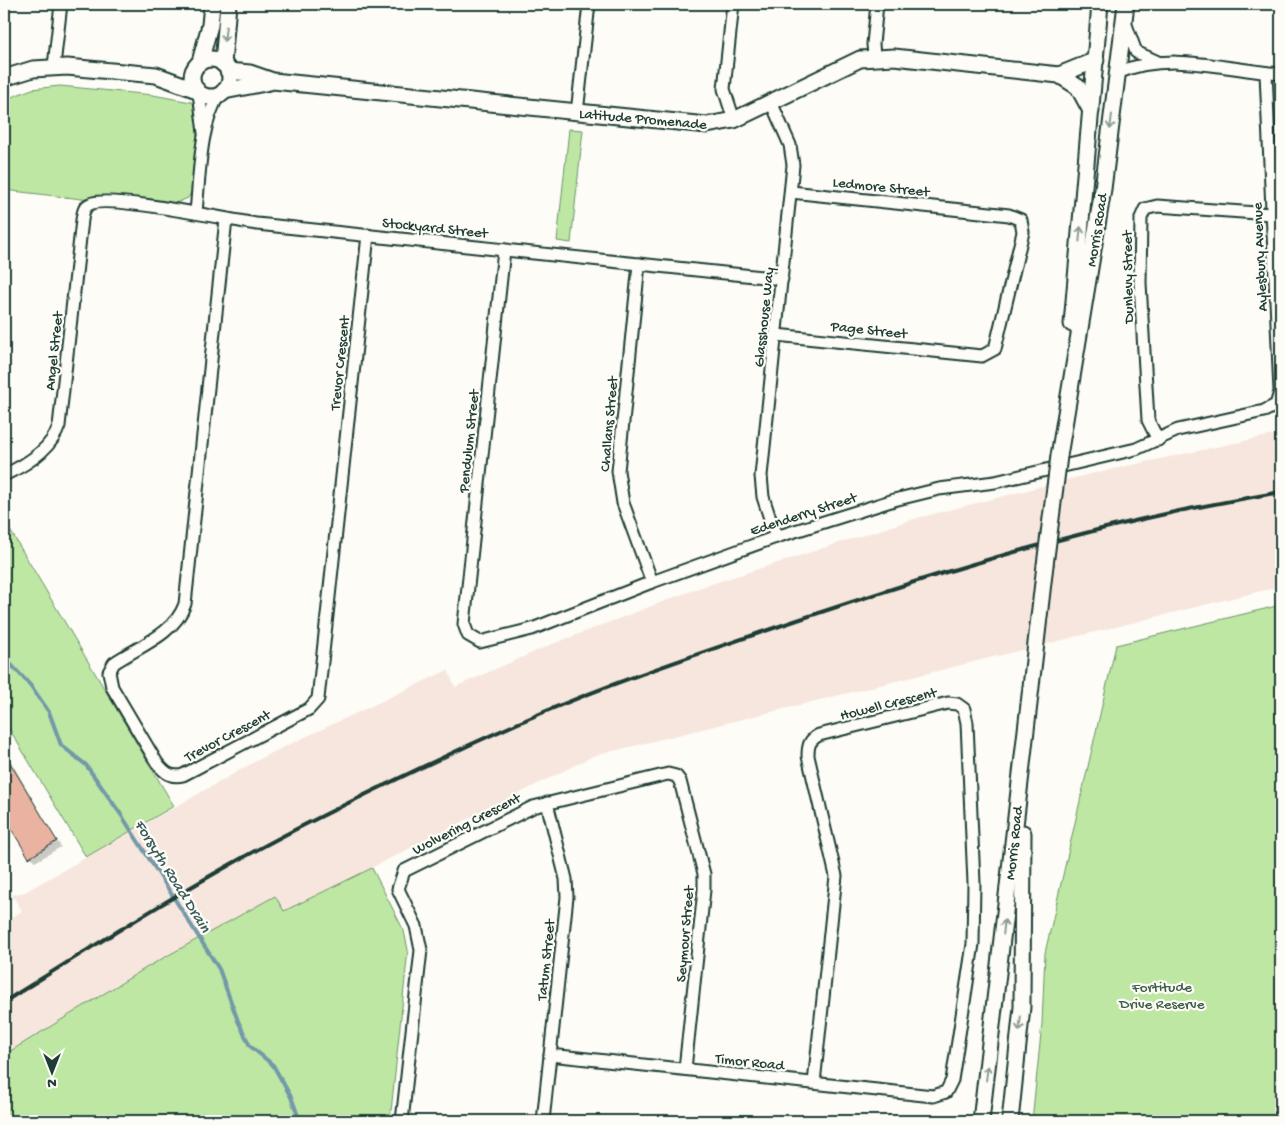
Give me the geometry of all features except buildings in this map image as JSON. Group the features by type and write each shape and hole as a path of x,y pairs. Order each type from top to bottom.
{"street":[{"path":"54,66 61,4"},
{"path":"205,135 198,91 192,82 210,24 212,4"},
{"path":"196,212 205,135 216,100 228,84 226,67 228,4"},
{"path":"577,113 589,4"},
{"path":"733,4 724,90 734,120"},
{"path":"874,57 873,44 877,4"},
{"name":"Morris Road","path":"981,1121 1059,456 1100,4"},
{"name":"Morris Road","path":"1059,456 1103,189 1126,4"},
{"path":"1124,21 1136,52 1160,62"},
{"name":"Latitude Promenade","path":"226,67 274,81 694,125 734,120 848,64 874,57 1059,75 1078,86 1091,111"},
{"path":"156,75 197,66 212,59 226,67"},
{"name":"Latitude Promenade","path":"1059,75 1096,60"},
{"path":"1117,73 1133,66 1160,62 1185,62 1281,74"},
{"path":"4,78 33,69 54,66 156,75 210,96 222,92"},
{"name":"Aylesbury Avenue","path":"1158,440 1178,430 1271,408 1279,399 1266,73"},
{"name":"Latitude Promenade","path":"222,92 274,81"},
{"name":"Glasshouse Way","path":"770,102 791,151 793,165 761,476 763,497 776,537"},
{"name":"Ledmore Street","path":"791,192 968,210 1009,215 1021,220 1023,232 995,349 982,356 960,354"},
{"name":"Stockyard Street","path":"88,205 104,202 196,212 226,219 782,279"},
{"name":"Angel Street","path":"4,475 40,453 52,441 59,426 82,220 88,205"},
{"name":"Dunlevy Street","path":"1158,440 1148,420 1140,283 1141,218 1145,209 1158,206 1271,214"},
{"name":"Trevor Crescent","path":"226,219 185,604 179,617 170,628 114,663 109,672 112,687 158,763 166,773 174,776 183,775 309,709 318,699 368,235"},
{"name":"Pendulum Street","path":"468,635 464,628 465,613 504,250"},
{"name":"Challans Street","path":"639,264 618,471 624,503 652,582"},
{"name":"Page Street","path":"776,335 960,354"},
{"name":"Edenderry Street","path":"468,635 476,641 483,642 519,633 776,537 894,500 939,489 1004,480 1136,449 1158,440"},
{"name":"Morris Road","path":"1010,1121 1022,1006 1023,825 1045,565"},
{"name":"Howell Crescent","path":"814,1083 836,876 808,756 808,747 813,738 819,736 948,704 957,704 964,709 966,716 974,883 973,944 952,1080 946,1092"},
{"name":"Wolvering Crescent","path":"402,1121 421,950 416,926 398,889 404,871 524,811 547,803 660,775 676,776"},
{"name":"Seymour Street","path":"676,776 684,790 704,874 704,890 685,1069"},
{"name":"Tatum Street","path":"543,1121 567,897 566,879 547,803"},
{"path":"998,975 1023,975"},
{"name":"Timor Road","path":"550,1055 933,1096 946,1092"}],"shaded area":[{"path":"1281,433 1281,586 593,756 284,912 275,896 149,966 4,1055 4,923 22,911 12,895 25,892 267,755 448,670 455,687 550,645 696,589 914,519 1090,474"}],"green space":[{"path":"60,86 153,95 196,103 196,166 192,190 188,198 176,203 96,195 82,199 4,190 4,100 32,89"},
{"path":"569,129 583,130 571,243 557,241"},
{"path":"4,520 174,806 86,857 4,720"},
{"name":"Fortitude Drive Reserve","path":"1281,605 1281,1121 1032,1121 1042,1024 1045,953 1116,645"},
{"path":"372,868 404,931 408,950 390,1121 4,1121 4,1055 149,966 275,896 284,911"}],"waterway":[{"name":"Forsyth Road Drain","path":"4,657 31,686 49,712 61,745 86,765 122,816 219,969 238,1021 250,1046 273,1065 291,1097 300,1121"}],"railway":[{"path":"4,1002 236,861 316,819 449,754 588,694 765,631 970,565 1126,523 1192,508 1281,492"}]}
